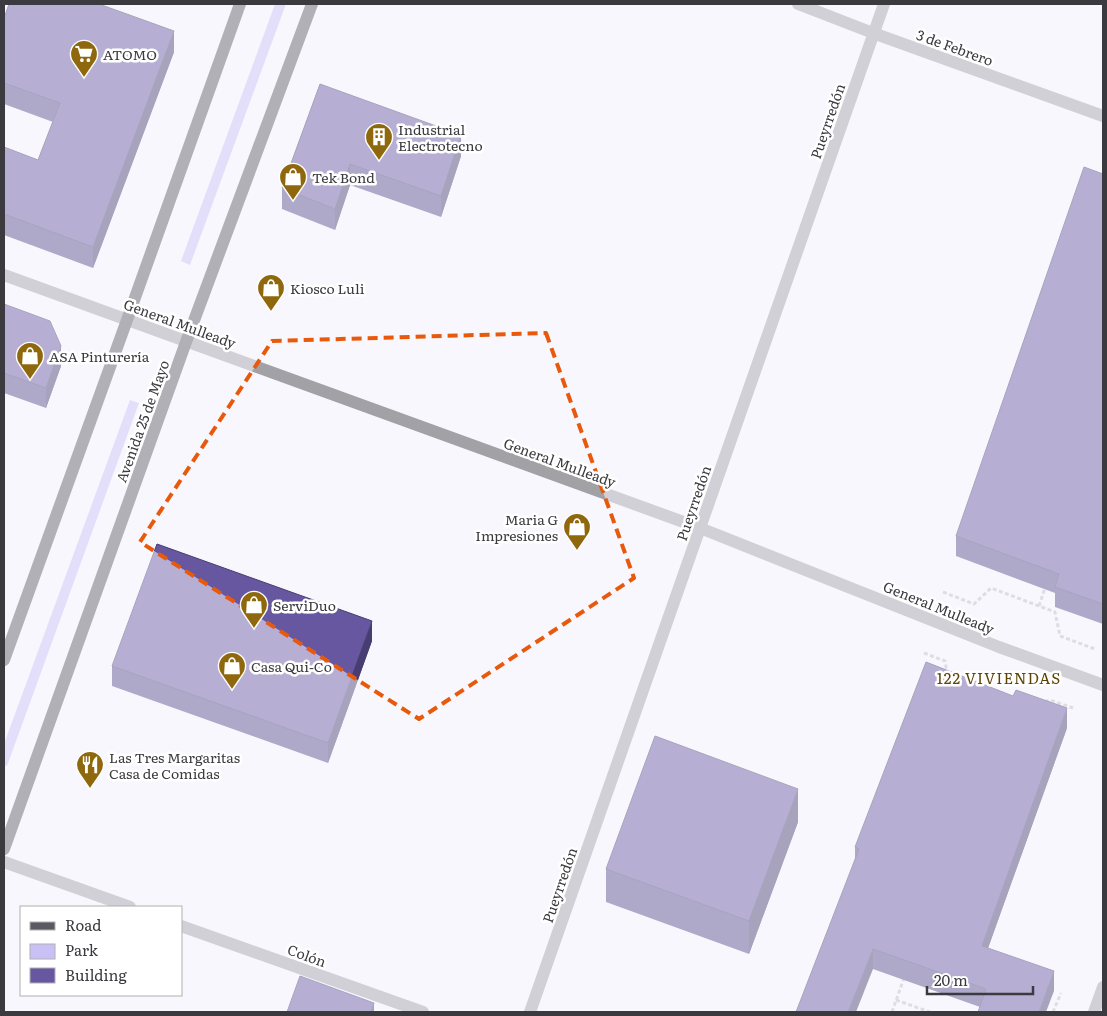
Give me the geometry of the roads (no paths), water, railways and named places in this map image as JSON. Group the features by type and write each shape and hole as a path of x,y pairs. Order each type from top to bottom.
{"main road":[{"path":"4,660 128,320 240,4"},
{"name":"Avenida 25 de Mayo","path":"4,849 186,342 312,4"}],"street":[{"name":"3 de Febrero","path":"798,4 1103,116"},
{"name":"Pueyrredón","path":"530,1012 884,4"},
{"name":"General Mulleady","path":"4,275 700,528 1000,647 1103,685"},
{"path":"4,862 127,906"},
{"name":"Colón","path":"182,926 423,1012"},
{"path":"1094,1012 1103,988"}],"place":[{"name":"ATOMO","path":"84,78"},
{"name":"Industrial Electrotecno","path":"379,161"},
{"name":"Tek Bond","path":"293,201"},
{"name":"Kiosco Luli","path":"271,312"},
{"name":"ASA Pinturería","path":"30,380"},
{"name":"Maria G Impresiones","path":"577,551"},
{"name":"ServiDuo","path":"254,629"},
{"name":"Casa Qui-Co","path":"232,690"},
{"name":"Las Tres Margaritas Casa de Comidas","path":"90,789"}],"district":[{"name":"122 VIVIENDAS","path":"999,677"}]}
